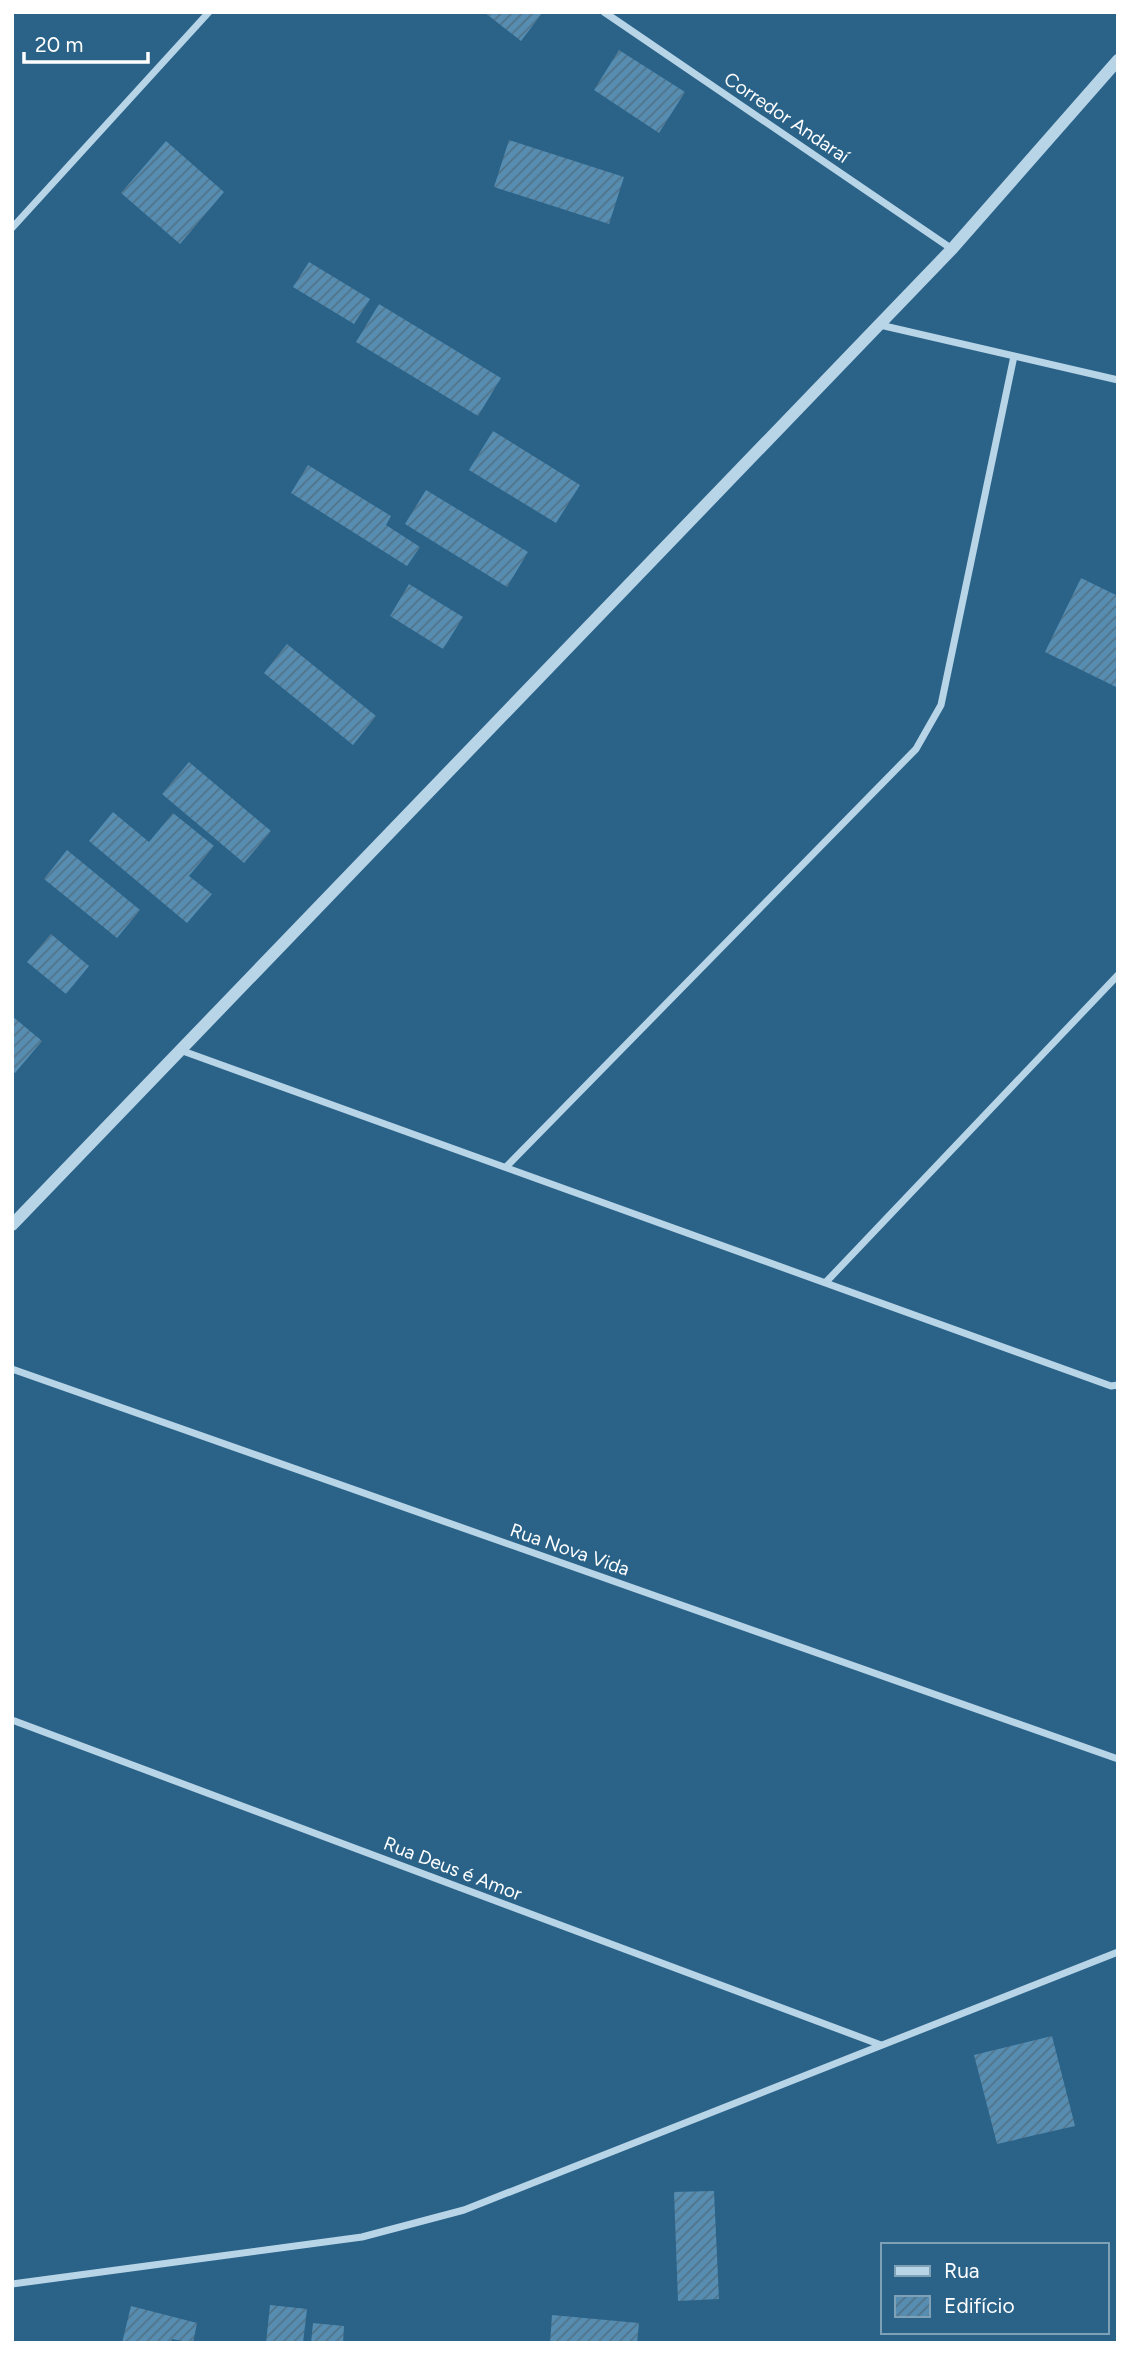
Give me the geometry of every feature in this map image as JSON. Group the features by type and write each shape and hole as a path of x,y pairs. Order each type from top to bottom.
{"street":[{"path":"12,228 209,12"},
{"name":"Corredor Andaraí","path":"604,12 952,249"},
{"path":"12,1225 952,249 1118,60"},
{"path":"879,325 1118,380"},
{"path":"506,1167 916,748 941,705 1014,356"},
{"path":"827,1281 1118,975"},
{"path":"180,1050 827,1281 1111,1386 1118,1385"},
{"name":"Rua Nova Vida","path":"12,1369 1118,1759"},
{"name":"Rua Deus é Amor","path":"12,1720 882,2045"},
{"path":"12,2284 362,2237 464,2210 1118,1952"}],"building":[{"path":"484,12 543,12 521,41"},
{"path":"619,50 685,92 659,133 594,90"},
{"path":"509,140 624,177 609,224 494,187"},
{"path":"166,141 224,192 180,244 121,193"},
{"path":"309,262 370,299 354,324 293,287"},
{"path":"379,304 501,378 478,416 356,342"},
{"path":"493,431 580,485 556,523 469,470"},
{"path":"308,465 391,516 386,525 420,547 407,566 291,493"},
{"path":"426,490 528,552 507,587 405,524"},
{"path":"1081,578 1118,596 1118,688 1045,652"},
{"path":"409,584 463,617 443,649 390,616"},
{"path":"287,644 376,716 353,745 264,673"},
{"path":"189,762 271,831 244,863 162,794"},
{"path":"113,812 149,842 173,813 214,846 189,876 212,894 187,923 89,841"},
{"path":"67,850 140,910 117,938 44,879"},
{"path":"51,934 89,966 66,994 27,962"},
{"path":"12,1016 42,1041 15,1073 12,1071"},
{"path":"1052,2036 1075,2126 997,2144 974,2055"},
{"path":"714,2191 719,2299 678,2301 674,2192"},
{"path":"270,2305 307,2309 303,2343 266,2343"},
{"path":"131,2306 197,2323 193,2343 172,2339 171,2343 122,2343"},
{"path":"552,2315 639,2323 637,2343 550,2343"},
{"path":"313,2323 344,2326 343,2343 311,2343"}]}
